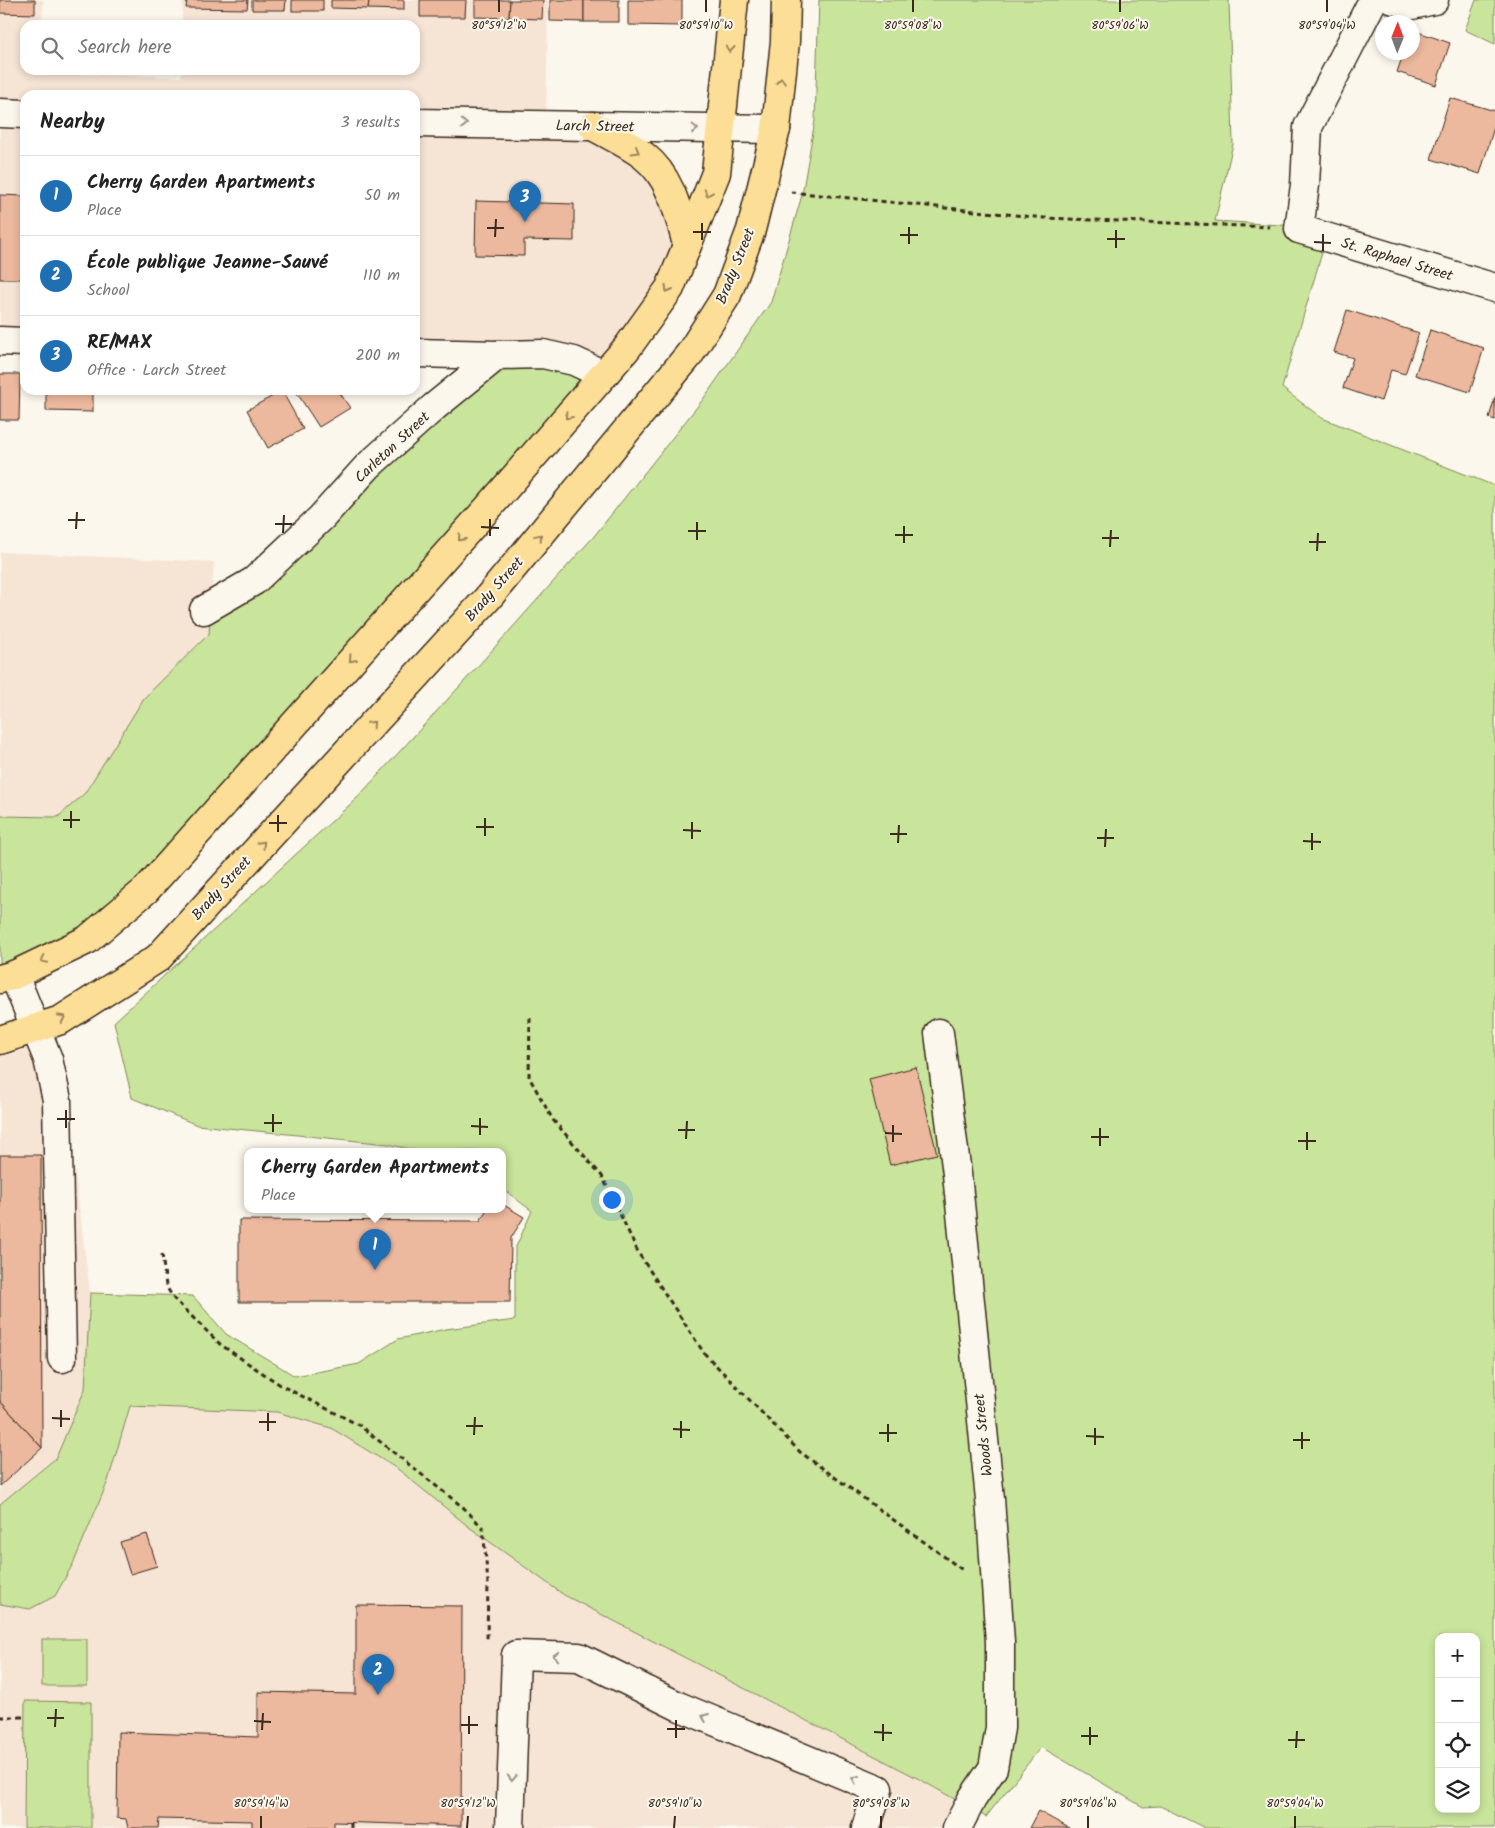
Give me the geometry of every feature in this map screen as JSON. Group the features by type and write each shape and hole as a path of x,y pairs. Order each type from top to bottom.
{"main road":[{"path":"7,977 87,940 146,890 488,508 627,348 670,288 716,173 734,0"},
{"name":"Brady Street","path":"0,1040 61,1020 158,958 487,600 683,363 727,295 751,230 776,130 785,41 786,0"},
{"path":"594,126 644,156 664,177 676,202 687,244"}],"street":[{"name":"St. Raphael Street","path":"1373,0 1308,128 1305,185 1299,229 1495,288"},
{"path":"1394,0 1412,5 1434,0"},
{"path":"0,113 20,114"},
{"name":"Larch Street","path":"420,123 776,130"},
{"path":"0,341 20,342"},
{"path":"420,353 543,354 574,361 604,374"},
{"name":"Carleton Street","path":"204,610 254,581 321,518 368,466 434,407 498,355"},
{"path":"7,977 36,1028 48,1059 57,1100 62,1358"},
{"name":"Woods Street","path":"938,1033 957,1174 1000,1642 1000,1728 994,1768 972,1799 957,1828"},
{"path":"510,1828 516,1655 579,1657 678,1706 878,1789 866,1828"}],"path":[{"path":"790,192 1044,218 1242,224"},
{"path":"530,1018 529,1077 554,1120 602,1176 639,1254 704,1353 800,1452 997,1594"},
{"path":"162,1254 166,1286 174,1299 221,1345 282,1386 359,1425 464,1508 483,1528"},
{"path":"0,1717 25,1717"},
{"path":"351,1823 351,1828"}],"shaded area":[{"path":"0,0 43,0 42,20 20,20 20,75 181,77 181,75 420,75 420,20 182,20 183,0 548,0 546,127 593,128 642,158 684,243 604,371 420,352 420,90 20,90 20,340 0,339"},
{"path":"0,552 214,562 209,634 144,698 85,793 58,817 0,816"},
{"path":"39,1030 50,1059 75,1173 90,1293 86,1389 56,1458 0,1504 0,1043"},
{"path":"130,1406 277,1412 331,1428 399,1470 469,1527 564,1595 921,1780 966,1806 954,1828 0,1828 0,1604 29,1609 55,1596 74,1562 108,1481"}],"green space":[{"path":"819,0 1229,0 1233,144 1215,221 1297,226 1327,236 1282,388 1322,418 1495,486 1495,1828 1205,1828 1160,1806 1143,1807 1041,1747 986,1817 921,1780 564,1595 469,1527 399,1470 331,1428 277,1412 130,1406 108,1481 74,1562 55,1596 30,1609 0,1604 0,1504 56,1458 85,1389 90,1293 193,1296 226,1334 295,1376 359,1364 398,1339 446,1329 515,1320 515,1249 532,1211 506,1191 506,1148 405,1148 388,1144 197,1125 132,1098 114,1022 357,798 470,675 595,535 704,398 771,302 802,195 815,120"},
{"path":"1476,0 1495,0 1495,44 1465,30"},
{"path":"497,353 604,371 86,937 0,976 0,816 58,817 85,793 144,698 209,634 211,604"},
{"path":"42,1639 87,1639 87,1686 42,1686"},
{"path":"25,1701 91,1702 91,1828 24,1828"}],"building":[{"path":"0,0 35,0 35,14 0,13"},
{"path":"187,0 248,0 247,9 186,8"},
{"path":"252,0 286,0 285,10 252,10"},
{"path":"292,0 323,0 323,11 292,11"},
{"path":"331,0 369,0 368,9 331,8"},
{"path":"369,0 404,0 404,10 368,9"},
{"path":"420,0 466,0 465,17 420,17"},
{"path":"475,0 510,0 509,18 475,17"},
{"path":"510,0 543,0 542,19 509,18"},
{"path":"550,0 584,0 584,22 550,21"},
{"path":"584,0 619,0 619,22 584,22"},
{"path":"628,0 682,0 682,26 628,25"},
{"path":"1420,33 1450,43 1436,85 1397,72 1401,60 1420,60"},
{"path":"1450,98 1495,111 1495,124 1480,174 1431,159"},
{"path":"0,195 20,196 20,279 0,279"},
{"path":"476,201 574,204 574,241 524,240 524,256 475,255"},
{"path":"1347,310 1419,333 1405,374 1391,370 1381,401 1343,388 1353,358 1334,352"},
{"path":"1430,330 1484,348 1470,392 1415,375"},
{"path":"0,374 20,374 19,420 0,420"},
{"path":"46,395 93,395 93,412 46,411"},
{"path":"275,395 284,395 303,429 268,448 247,410"},
{"path":"298,395 341,395 350,408 319,427"},
{"path":"1495,397 1495,420 1489,418"},
{"path":"916,1067 937,1154 890,1165 869,1079"},
{"path":"0,1155 41,1155 42,1448 0,1401"},
{"path":"506,1206 524,1217 511,1238 510,1302 239,1302 239,1220 480,1221 485,1213 506,1213"},
{"path":"0,1401 42,1448 0,1486"},
{"path":"147,1534 157,1566 130,1574 120,1542"},
{"path":"356,1605 462,1606 461,1826 334,1822 334,1828 252,1828 252,1821 159,1819 158,1828 128,1828 126,1819 117,1818 118,1732 258,1737 258,1692 356,1694"},
{"path":"1038,1811 1069,1828 1029,1828"}],"place":[{"name":"RE/MAX","path":"525,222"},
{"name":"Cherry Garden Apartments","path":"375,1270"},
{"name":"École publique Jeanne-Sauvé","path":"378,1695"}]}
